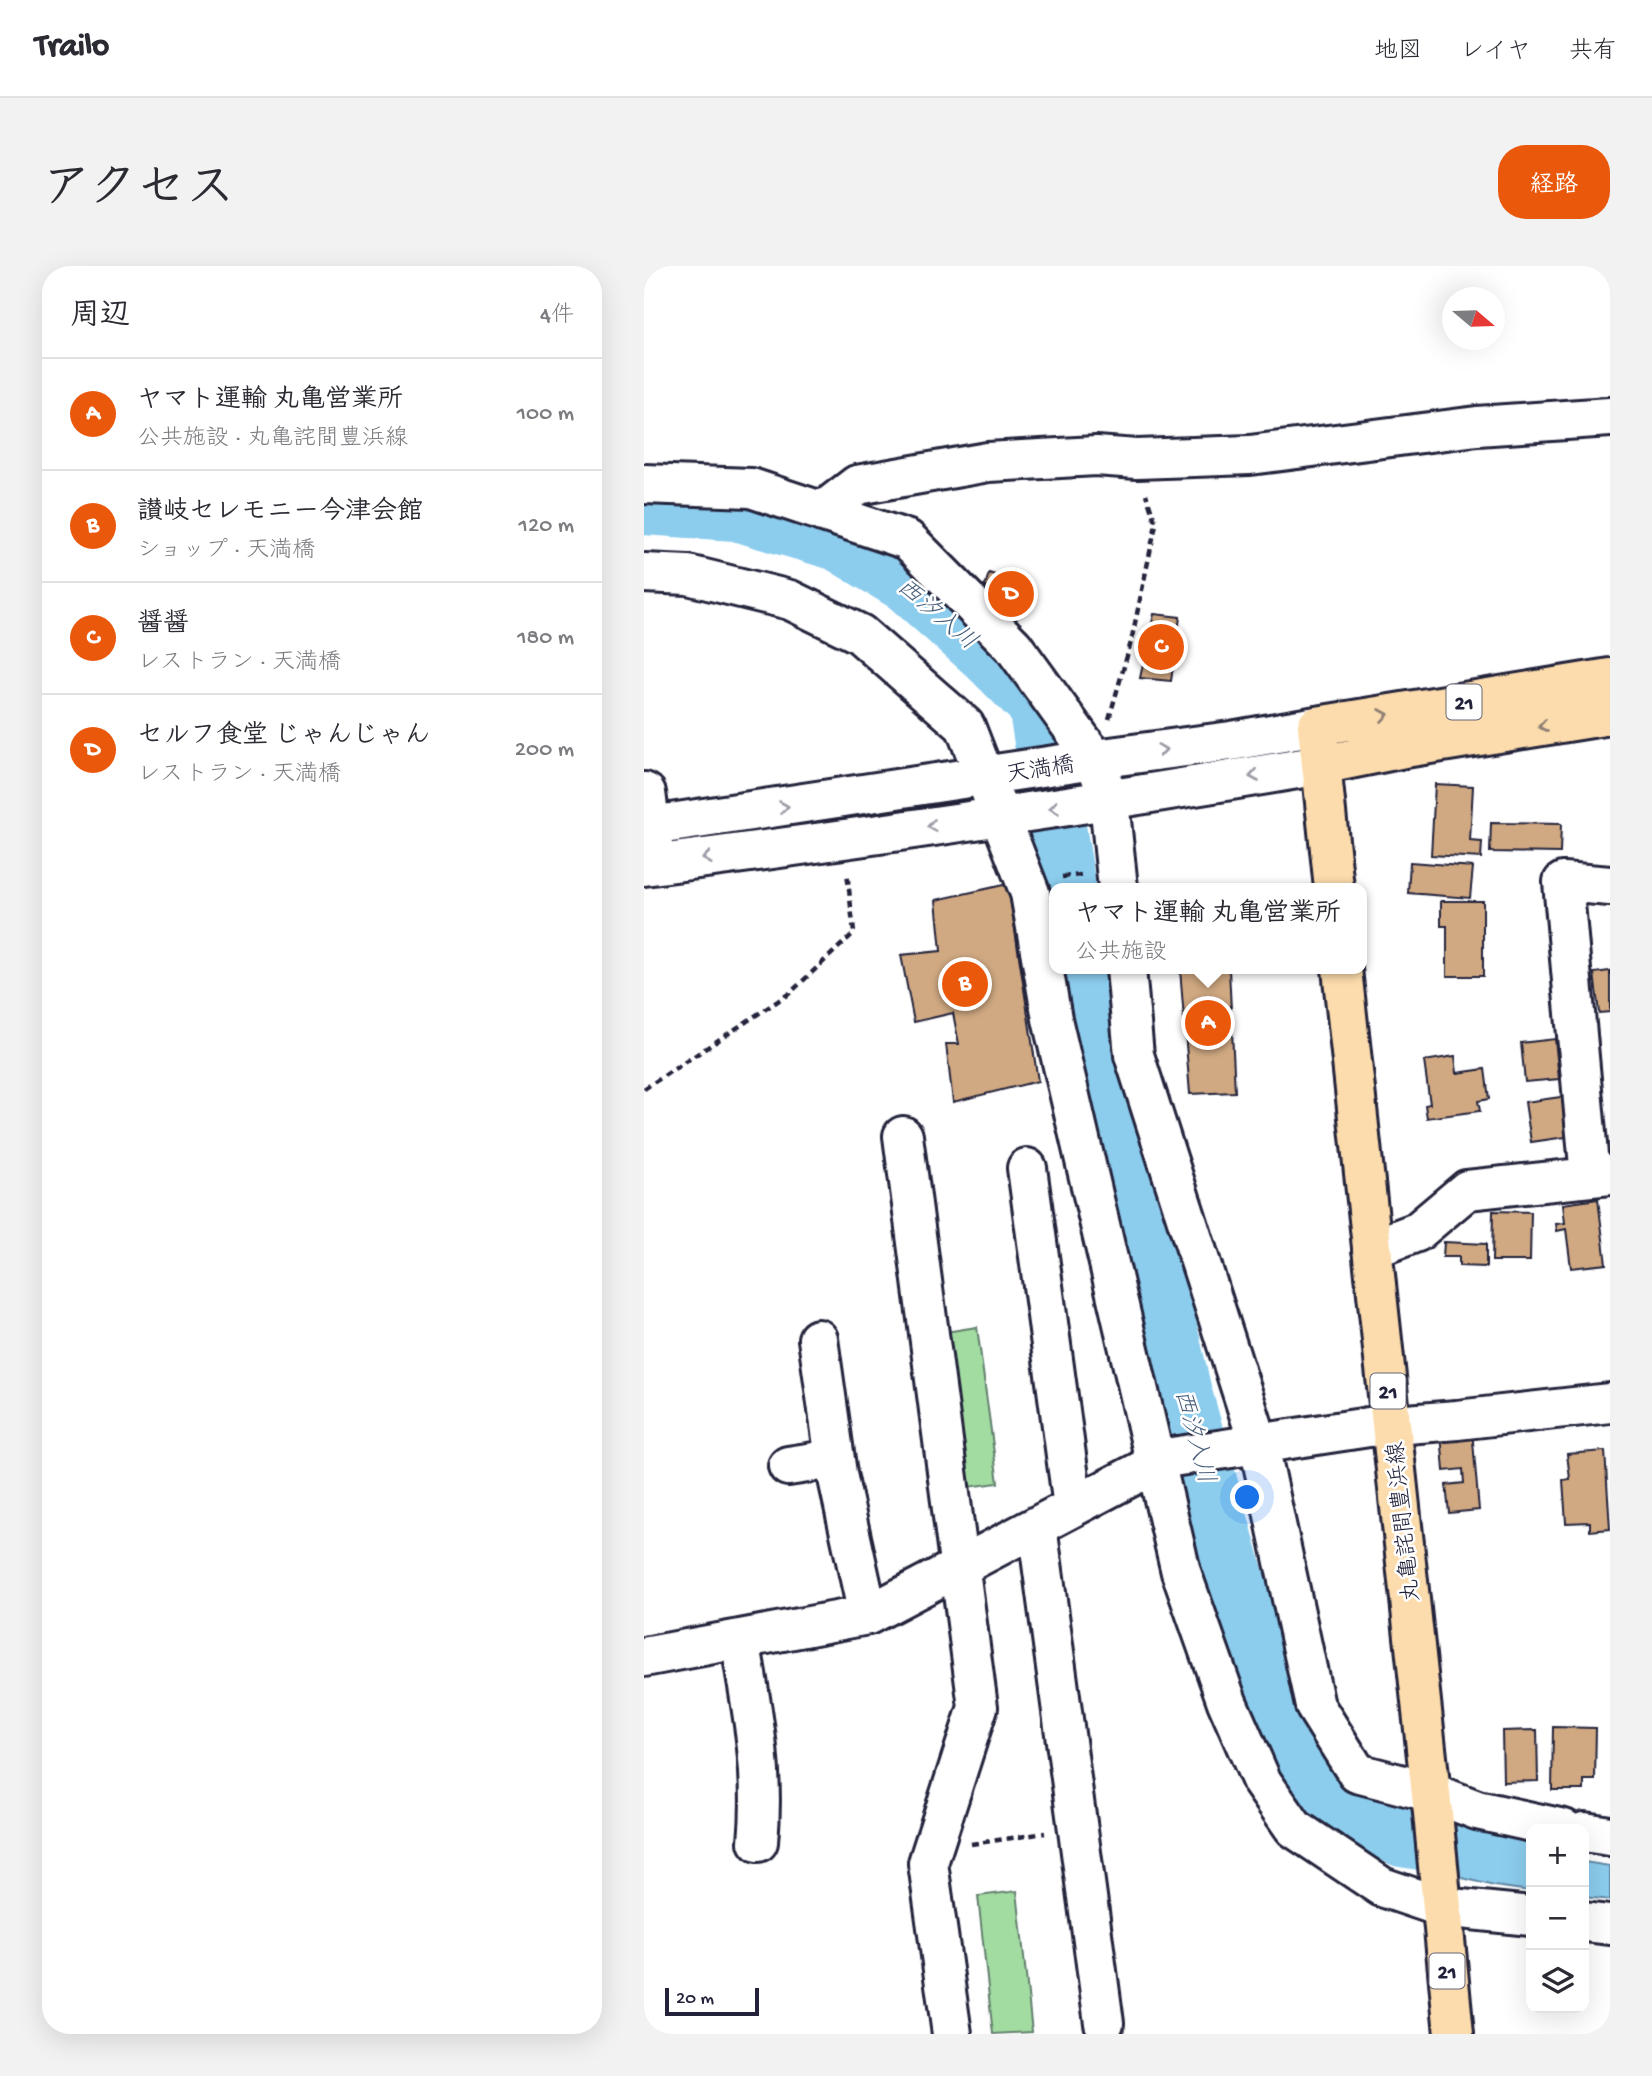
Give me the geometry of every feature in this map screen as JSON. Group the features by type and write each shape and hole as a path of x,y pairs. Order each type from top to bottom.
{"main road":[{"name":"21","path":"1317,726 1610,678"},
{"name":"21","path":"1321,765 1405,748 1610,715"},
{"path":"1317,726 1333,883"},
{"name":"丸亀詫間豊浜線","path":"1343,974 1454,2034"}],"street":[{"path":"822,512 857,485 988,461 1096,456 1137,459 1250,455 1477,426 1610,417"},
{"path":"644,484 751,488 908,540 1013,646 1094,759 1109,801 1118,879"},
{"path":"644,573 688,575 790,600 860,634 965,726 1030,893 1052,1019 1161,1460 1181,1572 1227,1702 1262,1782 1294,1828 1382,1887 1441,1907 1526,1916"},
{"name":"天満橋","path":"646,815 986,777 1317,726"},
{"name":"天満橋","path":"650,865 1109,801 1321,765"},
{"path":"646,815 650,865"},
{"path":"1372,1249 1417,1232 1467,1189 1600,1176 1563,882 1610,886"},
{"path":"1126,974 1134,1055 1259,1445 1315,1706 1357,1773 1431,1803 1541,1824"},
{"path":"903,1136 978,1707 928,1863 952,2034"},
{"path":"1027,1168 1073,1507"},
{"path":"818,1339 834,1459 869,1615"},
{"path":"644,1657 869,1615 1161,1460 1369,1427 1610,1403"},
{"path":"788,1465 834,1459"},
{"path":"1037,1526 1104,2023"},
{"path":"740,1639 758,1741 762,1804 758,1842"},
{"path":"1589,1833 1610,1836"},
{"path":"1589,1923 1610,1925"}],"path":[{"path":"1094,759 1104,735 1131,642 1156,524 1149,497 1142,488"},
{"path":"644,1089 790,993 854,933 842,840"},
{"path":"1025,882 1118,879"},
{"path":"932,1850 1077,1828"}],"green space":[{"path":"977,1327 998,1483 960,1488 939,1333"},
{"path":"1017,1891 1032,2032 993,2034 978,1896"}],"water":[{"path":"1377,1822 1526,1853 1526,1890 1494,1886 1368,1854"},
{"path":"1589,1863 1610,1866 1610,1900 1589,1898"}],"building":[{"path":"989,573 1027,585 1021,610 985,586"},
{"path":"1154,614 1180,617 1171,681 1140,678"},
{"path":"1435,784 1473,786 1470,841 1482,842 1481,858 1431,855"},
{"path":"1491,823 1561,824 1560,853 1490,852"},
{"path":"1410,862 1473,867 1470,898 1408,893"},
{"path":"1008,884 1038,1081 953,1102 946,1044 959,1044 953,1013 914,1022 901,955 941,951 936,900"},
{"path":"1441,901 1483,901 1483,976 1447,976 1447,926 1441,926"},
{"path":"1610,971 1610,1012 1599,1013 1594,973"},
{"path":"1180,974 1229,974 1235,1092 1190,1094"},
{"path":"1555,1039 1559,1079 1525,1082 1521,1043"},
{"path":"1455,1056 1457,1073 1485,1069 1489,1099 1478,1101 1480,1111 1427,1118 1425,1105 1430,1104 1424,1061"},
{"path":"1568,1096 1573,1136 1531,1142 1525,1102"},
{"path":"1598,1199 1606,1264 1571,1268 1566,1229 1557,1231 1556,1224 1565,1223 1563,1204"},
{"path":"1493,1211 1531,1212 1530,1261 1492,1261"},
{"path":"1444,1242 1486,1244 1486,1267 1459,1266 1459,1257 1443,1257"},
{"path":"1472,1430 1479,1510 1449,1513 1446,1485 1464,1483 1463,1469 1444,1471 1441,1433"},
{"path":"1605,1451 1610,1529 1590,1531 1590,1522 1566,1523 1563,1480 1570,1479 1567,1454"},
{"path":"1553,1727 1596,1728 1595,1780 1584,1780 1584,1790 1552,1790"},
{"path":"1537,1730 1538,1781 1503,1782 1502,1731"}],"waterway":[{"name":"西汐入川","path":"644,506 736,512 838,542 907,584 986,654 1037,705 1066,883"},
{"name":"西汐入川","path":"1087,974 1183,1393 1278,1728 1301,1772 1342,1810 1402,1838 1526,1857"}],"place":[{"name":"セルフ食堂 じゃんじゃん","path":"1011,594"},
{"name":"醤醤","path":"1161,647"},
{"name":"讃岐セレモニー今津会館","path":"965,984"},
{"name":"ヤマト運輸 丸亀営業所","path":"1208,1023"}]}
